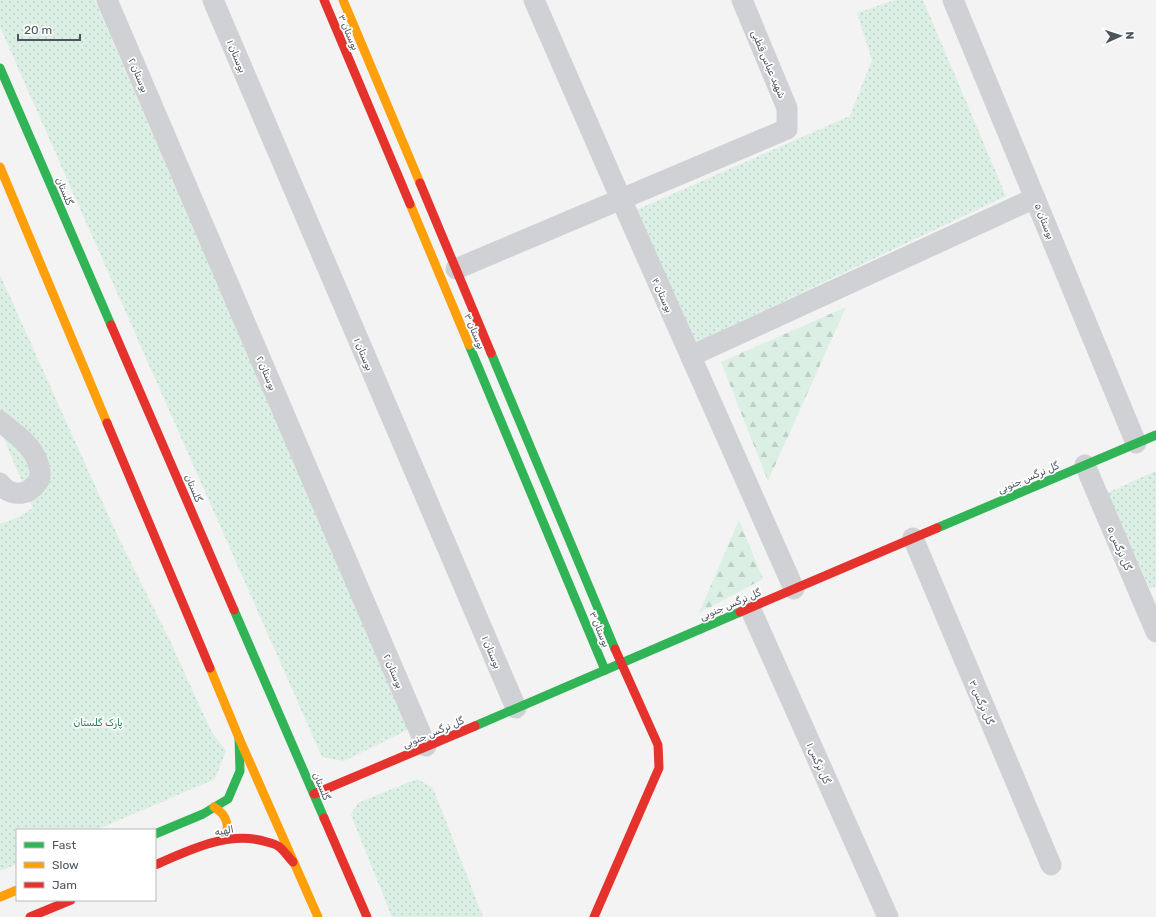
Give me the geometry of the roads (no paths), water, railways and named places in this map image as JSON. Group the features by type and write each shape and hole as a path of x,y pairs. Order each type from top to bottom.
{"street":[{"name":"بوستان ۲","path":"107,0 426,746"},
{"name":"بوستان ۱","path":"213,0 516,708"},
{"name":"بوستان ۳","path":"324,0 605,670"},
{"name":"بوستان ۳","path":"343,0 621,663 658,745 659,768 594,917"},
{"name":"بوستان ۴","path":"534,0 620,199 794,589"},
{"name":"شهید عباس قطبی","path":"620,199 787,129 787,108 742,0"},
{"name":"بوستان ۵","path":"953,0 1136,443"},
{"name":"گلستان","path":"0,68 367,917"},
{"path":"0,167 239,738 318,917"},
{"path":"691,356 1035,198"},
{"path":"456,269 620,199"},
{"path":"0,421 30,448 36,457 40,476 33,488 24,493 15,494 0,483"},
{"name":"گل نرگس جنوبی","path":"314,794 1156,435"},
{"name":"گل نرگس ۵","path":"1085,465 1156,632"},
{"name":"گل نرگس ۳","path":"913,538 1051,865"},
{"name":"گل نرگس ۱","path":"750,608 888,917"},
{"path":"156,834 203,814 228,799 240,771 239,738"},
{"path":"214,808 221,811 229,824 225,839"},
{"name":"الهیه","path":"156,865 197,847 225,839 250,838 277,845 293,862"},
{"path":"0,897 16,890"},
{"path":"30,917 69,901"}],"park label":[{"name":"پارک گلستان","path":"98,722"}]}
